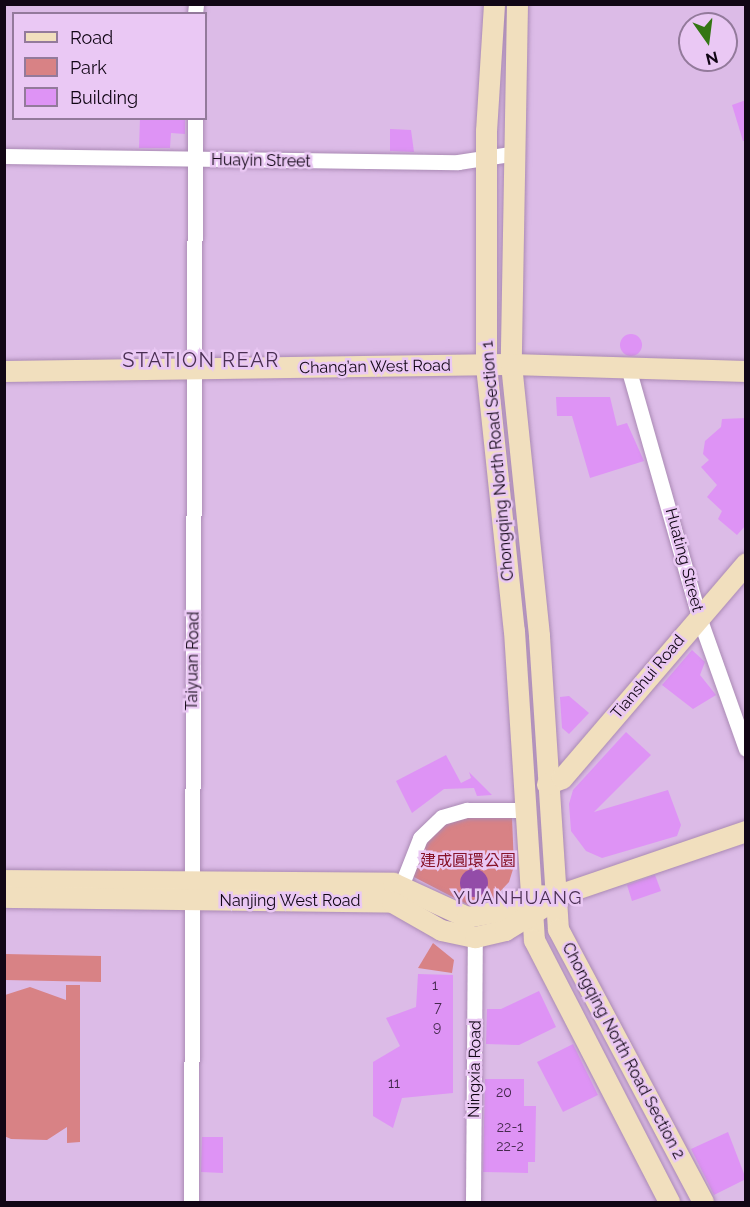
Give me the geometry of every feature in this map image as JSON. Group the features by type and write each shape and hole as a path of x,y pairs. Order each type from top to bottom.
{"main road":[{"name":"Chongqing North Road Section 1","path":"494,4 486,160 486,366 526,810 532,916"},
{"name":"Chongqing North Road Section 1","path":"517,4 511,364 538,636 555,896"},
{"name":"Chang’an West Road","path":"4,371 197,372 511,364 629,371 746,371"},
{"name":"Tianshui Road","path":"547,784 562,778 746,563"},
{"name":"Nanjing West Road","path":"4,897 402,884 467,917 490,914 531,895 555,896 746,831"},
{"name":"Nanjing West Road","path":"4,880 392,902 441,930 475,936 532,916 555,896"},
{"name":"Chongqing North Road Section 2","path":"555,896 558,929 571,958 703,1203"},
{"name":"Chongqing North Road Section 2","path":"532,916 534,940 669,1203"}],"street":[{"name":"Taiyuan Road","path":"191,1203 191,891 197,372 195,120"},
{"name":"Huayin Street","path":"4,156 195,160 486,160 516,153"},
{"name":"Huating Street","path":"629,371 699,617 746,748"},
{"path":"402,884 411,853 442,817 467,810 526,810"},
{"name":"Ningxia Road","path":"473,1203 475,936"}],"green space":[{"name":"建成圓環公園","path":"465,815 512,817 514,866 509,882 493,899 470,906 410,875 419,847 438,826"},
{"path":"433,943 454,960 452,973 418,968"},
{"path":"5,954 101,956 101,982 5,980"},
{"path":"66,985 80,985 80,1142 67,1143 67,1127 47,1140 11,1139 4,1136 5,995 30,987 66,1000"}],"shaded area":[{"path":"474,869 484,873 488,883 484,893 474,897 464,893 460,883 464,873"}],"building":[{"path":"746,100 746,140 743,141 732,105"},
{"path":"140,120 185,120 185,134 171,133 170,148 139,148"},
{"path":"390,129 411,130 414,152 390,151"},
{"path":"631,334 639,337 642,345 639,353 631,356 623,353 620,345 623,337"},
{"path":"556,397 610,397 617,426 627,423 644,461 590,478 572,416 557,416"},
{"path":"746,418 746,525 737,535 718,519 722,511 707,497 717,485 701,467 709,460 703,454 705,441 721,427 722,419"},
{"path":"692,650 705,662 700,675 716,695 693,709 662,685"},
{"path":"569,696 589,713 569,734 562,728 560,697"},
{"path":"626,732 651,755 594,812 668,790 681,825 677,836 602,858 586,851 571,831 569,804 573,790"},
{"path":"446,755 461,783 471,778 469,772 492,795 477,796 474,788 444,789 412,813 396,781"},
{"path":"655,875 661,891 632,901 627,885"},
{"path":"418,974 453,975 453,1093 402,1098 393,1128 373,1116 373,1062 400,1046 386,1018 416,1007"},
{"path":"539,991 556,1027 519,1045 486,1044 487,1009 501,1009"},
{"path":"573,1044 598,1095 563,1112 537,1062"},
{"path":"485,1079 524,1079 524,1106 536,1106 535,1162 528,1162 528,1173 483,1172"},
{"path":"728,1132 746,1179 714,1195 691,1149"},
{"path":"202,1137 223,1137 223,1173 201,1172"}],"district":[{"name":"STATION REAR","path":"201,360"},
{"name":"YUANHUANG","path":"518,898"}]}
